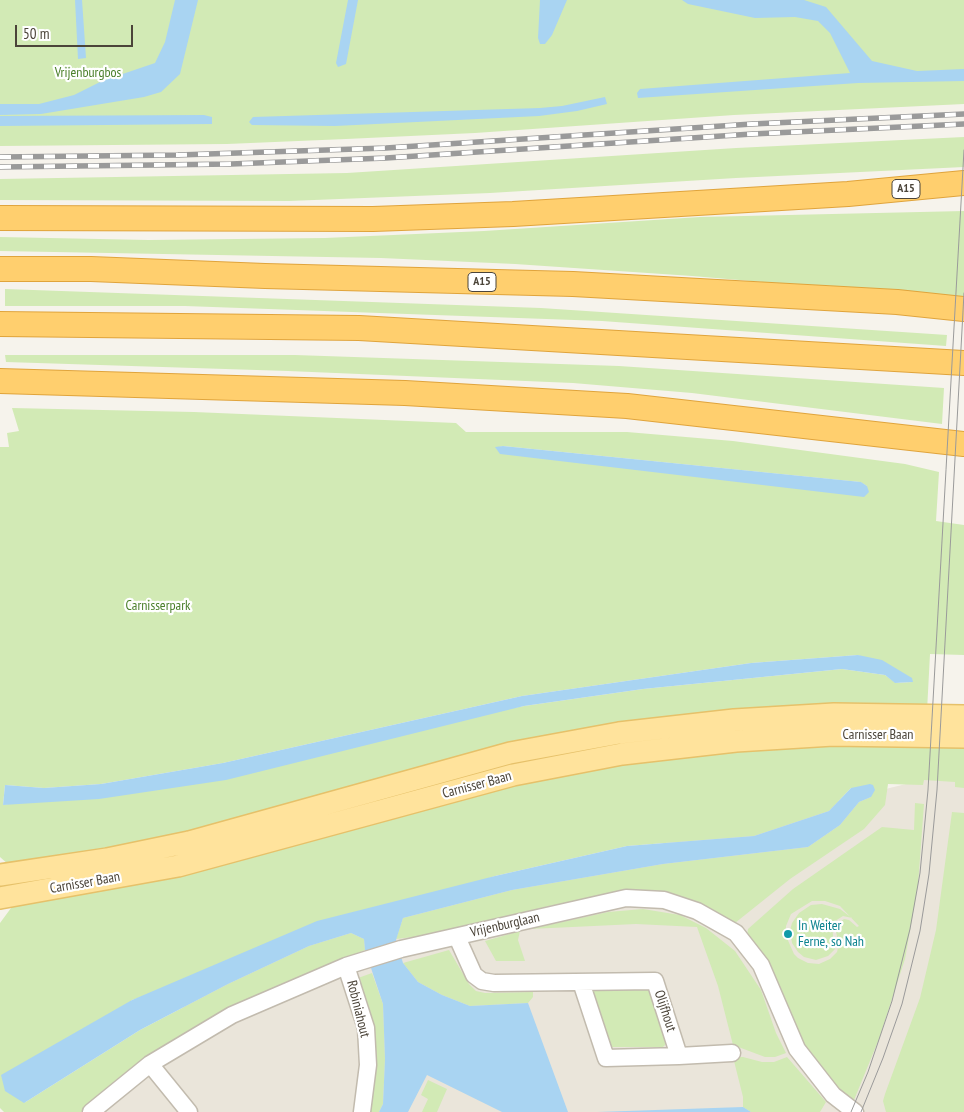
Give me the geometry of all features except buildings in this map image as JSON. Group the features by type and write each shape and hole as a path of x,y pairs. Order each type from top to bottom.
{"highway":[{"name":"A15","path":"0,218 374,219 523,213 848,194 964,183"},
{"path":"848,194 964,194"},
{"name":"A15","path":"0,269 91,269 266,276 573,284 887,302 964,309"},
{"path":"0,324 359,328 964,363"},
{"path":"3,381 405,393 627,406 964,444"}],"main road":[{"name":"Carnisser Baan","path":"0,875 107,859 189,842 510,753 619,733 734,720 834,714 964,716"},
{"name":"Carnisser Baan","path":"0,898 178,866 513,775 622,754 736,741 833,735 918,734 964,737"}],"street":[{"name":"Vrijenburglaan","path":"91,1112 150,1064 232,1015 346,966 401,948 626,898 664,900 697,912 736,934 761,965 797,1049 811,1070 838,1108 855,1112"},
{"name":"Olijfhout","path":"456,937 474,975 482,981 494,983 656,981 679,1056"},
{"name":"Robiniahout","path":"346,966 366,1028 368,1065 362,1112"},
{"path":"580,982 606,1058 732,1053"},
{"path":"150,1064 189,1112"}],"shaded area":[{"path":"947,774 964,781 964,1112 67,1112 255,943"}],"green space":[{"name":"Vrijenburgbos","path":"0,0 964,0 964,104 734,115 475,133 346,139 227,144 0,146"},
{"path":"964,137 964,167 736,178 490,193 289,201 0,200 0,179 347,173 736,148"},
{"path":"964,211 964,299 692,276 515,264 381,258 0,251 0,237 149,240 325,238 484,231 700,217"},
{"path":"5,289 541,308 947,335 946,346 602,321 185,306 5,306"},
{"path":"5,355 295,355 619,366 944,388 942,424 692,393 573,383 6,362"},
{"name":"Carnisserpark","path":"12,408 194,412 456,423 466,432 627,432 733,441 905,464 939,472 936,521 964,525 964,655 930,654 927,711 660,727 156,845 9,865 0,857 0,447 9,447 7,433 19,431","holes":["503,446 860,482 867,486 496,448","858,655 912,682 896,683 885,675 842,669 643,689 524,706 3,805 5,785 44,788 101,784 223,763 522,696 751,663"]},
{"path":"832,744 964,745 964,788 955,787 955,782 924,780 923,785 888,784 885,805 864,829 790,879 735,923 690,900 665,894 632,892 549,906 414,939 413,937 396,939 403,918 512,890 663,864 808,847 840,825 859,802 871,797 851,788 829,811 754,836 627,846 495,876 132,1000 24,1103 140,1030 228,984 309,946 351,933 364,939 365,950 251,1000 181,1035 127,1072 81,1112 4,1112 0,1108 0,923 14,904 448,799 619,764 720,752"},
{"path":"915,803 924,804 918,885 905,959 879,1039 854,1100 835,1086 810,1058 747,936 748,929 793,889 882,827 914,830","holes":["812,901 825,901 840,906 859,926 857,927 849,920 844,919 839,923 836,932 839,944 837,952 830,959 819,964 808,963 794,954 786,936 786,926 791,914"]},
{"path":"952,812 964,813 964,1112 886,1112 883,1101 920,998 936,930"},
{"path":"822,904 840,909 852,918 843,916 835,921 832,928 835,949 828,956 816,960 804,957 798,952 792,943 790,930 792,923 799,913 811,905"},
{"path":"643,909 680,915 706,928 735,951 761,990 776,1033 786,1053 775,1057 765,1057 733,1045 718,986 697,927 636,924 530,929 608,912"},
{"path":"520,931 518,940 525,961 496,961 485,941"},
{"path":"449,950 469,984 476,991 485,993 533,992 533,997 528,1003 470,1006 442,995 418,982 403,963"},
{"path":"372,973 383,1004 385,1059 383,1104 379,1112 366,1112 358,978"},
{"path":"649,985 667,1043 663,1047 609,1047 591,990"},
{"path":"733,1057 774,1062 787,1057 826,1102 820,1112 751,1112 743,1107 743,1097"},
{"path":"428,1080 447,1089 437,1112 422,1112 428,1099 421,1095"}],"water":[{"path":"75,0 82,0 86,58 78,59"},
{"path":"175,0 198,0 180,74 161,92 144,97 41,114 0,115 0,104 39,104 74,95 102,81 155,63 165,42"},
{"path":"348,0 358,0 346,64 338,67 336,63"},
{"path":"540,0 567,0 552,35 545,44 540,44 538,38"},
{"path":"682,0 804,0 826,7 872,61 917,71 964,69 964,81 858,83 638,98 637,93 640,89 850,73 830,33 818,21 795,17 755,18 688,4"},
{"path":"605,97 607,104 577,111 539,116 335,126 252,125 249,122 253,117 540,108 562,106"},
{"path":"204,115 212,117 212,124 0,126 0,116"},
{"path":"503,446 861,482 867,486 869,492 864,497 500,454 495,447"},
{"path":"858,655 882,660 912,678 913,682 895,683 885,675 842,669 643,689 524,706 226,780 99,799 3,805 5,785 44,788 101,784 223,763 522,696 751,663"},
{"path":"873,785 875,790 871,797 859,802 840,825 808,847 663,864 512,890 403,918 396,940 403,963 418,982 442,995 470,1006 528,1003 568,1112 502,1112 427,1075 408,1112 379,1112 383,1104 385,1059 383,1004 365,950 364,939 351,933 309,946 228,984 140,1030 24,1103 5,1091 1,1075 132,1000 317,921 495,876 627,846 754,836 829,811 851,788"},
{"path":"743,1107 751,1112 597,1112"}],"tram line":[{"path":"851,1112 868,1072 892,1001 910,929 920,873 928,790 964,150"},
{"path":"861,1112 902,1004 920,931 929,874 937,790 964,293"}],"railway":[{"path":"0,157 178,155 386,148 752,124 964,114"},
{"path":"0,167 231,164 386,158 752,134 964,124"}],"place":[{"name":"In Weiter Ferne, so Nah","path":"788,934"}]}
